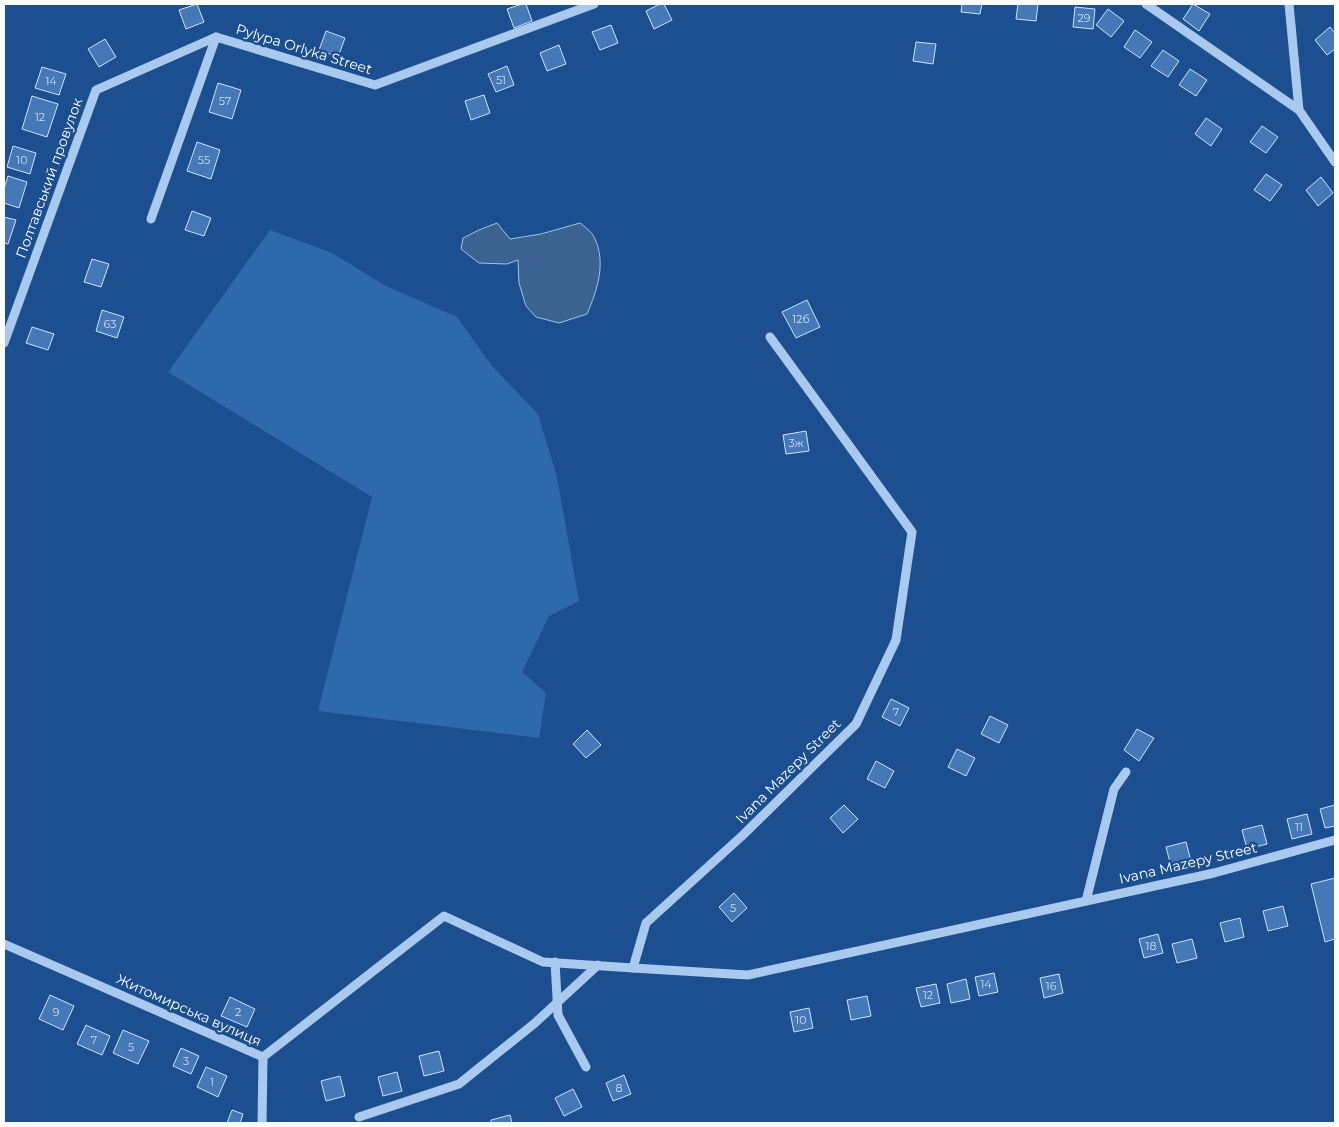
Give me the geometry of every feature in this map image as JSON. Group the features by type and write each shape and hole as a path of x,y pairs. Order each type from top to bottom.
{"street":[{"name":"Pylypa Orlyka Street","path":"151,219 216,38 375,85 594,4"},
{"path":"1146,4 1299,110 1335,162"},
{"path":"1289,4 1299,110"},
{"name":"Полтавський провулок","path":"4,342 96,90 216,38"},
{"name":"Ivana Mazepy Street","path":"633,968 646,923 743,835 856,724 896,640 912,532 770,337"},
{"path":"1086,901 1114,789 1126,772"},
{"name":"Ivana Mazepy Street","path":"444,916 542,962 748,975 1214,873 1335,840"},
{"name":"Житомирська вулиця","path":"4,944 262,1057 444,916"},
{"path":"556,962 558,1015 586,1067"},
{"path":"359,1117 459,1084 535,1023 598,965"},
{"path":"262,1057 262,1123"}],"shaded area":[{"path":"497,223 510,239 541,234 580,223 590,231 598,247 600,266 597,286 587,314 559,323 536,317 526,306 519,283 518,260 507,264 479,263 461,249 463,238"},
{"path":"270,230 332,253 386,286 457,317 492,366 538,414 557,477 579,601 549,616 522,672 546,693 539,738 318,711 372,497 168,372"}],"building":[{"path":"197,4 204,22 186,29 179,10"},
{"path":"526,4 532,21 514,28 507,9"},
{"path":"664,4 672,20 654,29 646,11"},
{"path":"962,4 982,4 980,14 961,12"},
{"path":"1018,4 1038,4 1036,21 1016,19"},
{"path":"1193,4 1210,14 1199,31 1183,19"},
{"path":"1075,7 1095,9 1093,29 1073,27"},
{"path":"1108,9 1124,21 1111,37 1096,25"},
{"path":"611,25 618,43 600,50 592,32"},
{"path":"1330,27 1335,33 1335,49 1327,55 1315,40"},
{"path":"1135,30 1152,42 1140,58 1124,47"},
{"path":"326,31 345,38 338,57 319,50"},
{"path":"105,39 116,57 99,67 88,49"},
{"path":"916,42 936,44 933,64 913,61"},
{"path":"559,45 566,64 547,71 540,53"},
{"path":"1163,50 1179,61 1168,77 1151,66"},
{"path":"507,66 514,85 496,92 488,74"},
{"path":"42,67 66,74 59,95 35,88"},
{"path":"1190,69 1207,80 1196,96 1179,85"},
{"path":"218,83 241,90 232,119 209,112"},
{"path":"484,95 490,113 471,120 465,101"},
{"path":"32,96 58,104 47,137 22,129"},
{"path":"1206,118 1222,129 1211,146 1195,134"},
{"path":"1262,126 1278,137 1266,153 1250,142"},
{"path":"197,142 220,150 211,179 187,171"},
{"path":"13,146 36,153 30,174 7,167"},
{"path":"1266,174 1282,185 1270,201 1254,190"},
{"path":"8,176 27,182 19,208 4,203 4,189"},
{"path":"1321,177 1333,193 1318,206 1306,190"},
{"path":"192,211 211,218 204,236 185,230"},
{"path":"4,217 16,220 8,244 4,243"},
{"path":"92,259 109,264 101,287 84,282"},
{"path":"807,300 820,327 796,338 782,312"},
{"path":"102,310 124,317 117,338 96,331"},
{"path":"32,327 54,334 48,350 26,343"},
{"path":"806,431 809,451 786,454 783,435"},
{"path":"891,699 909,708 900,726 882,717"},
{"path":"990,716 1008,725 999,743 981,734"},
{"path":"1137,729 1154,738 1139,761 1124,750"},
{"path":"587,730 601,745 586,758 573,744"},
{"path":"957,749 975,758 966,776 948,767"},
{"path":"876,761 894,771 885,788 867,779"},
{"path":"844,805 858,819 843,833 830,818"},
{"path":"1335,805 1335,826 1325,828 1320,809"},
{"path":"1307,814 1312,834 1292,839 1287,819"},
{"path":"1262,825 1267,844 1247,849 1242,830"},
{"path":"1186,842 1191,861 1171,866 1166,847"},
{"path":"1335,878 1335,939 1325,942 1311,884"},
{"path":"734,893 747,908 732,922 719,907"},
{"path":"1283,906 1288,926 1268,931 1263,911"},
{"path":"1240,918 1244,937 1225,942 1220,923"},
{"path":"1158,934 1163,953 1144,958 1139,939"},
{"path":"1192,939 1197,958 1177,963 1172,944"},
{"path":"994,973 998,992 979,996 975,977"},
{"path":"1059,974 1063,993 1044,998 1040,978"},
{"path":"966,979 970,999 951,1003 947,984"},
{"path":"936,984 940,1003 921,1007 916,988"},
{"path":"50,995 74,1006 63,1030 39,1019"},
{"path":"867,996 871,1016 851,1020 847,1000"},
{"path":"230,997 255,1009 247,1027 221,1016"},
{"path":"809,1008 813,1028 794,1032 790,1012"},
{"path":"86,1025 110,1036 102,1055 77,1044"},
{"path":"123,1030 149,1041 138,1064 113,1053"},
{"path":"181,1048 199,1056 191,1074 173,1066"},
{"path":"439,1051 444,1071 424,1076 419,1056"},
{"path":"206,1067 227,1076 218,1097 197,1087"},
{"path":"397,1072 402,1091 383,1096 378,1077"},
{"path":"624,1075 631,1094 613,1101 606,1083"},
{"path":"340,1076 345,1096 326,1101 321,1081"},
{"path":"573,1089 582,1107 564,1116 555,1098"},
{"path":"232,1110 243,1114 240,1123 227,1123"},
{"path":"510,1115 512,1123 491,1123 491,1120"}]}
